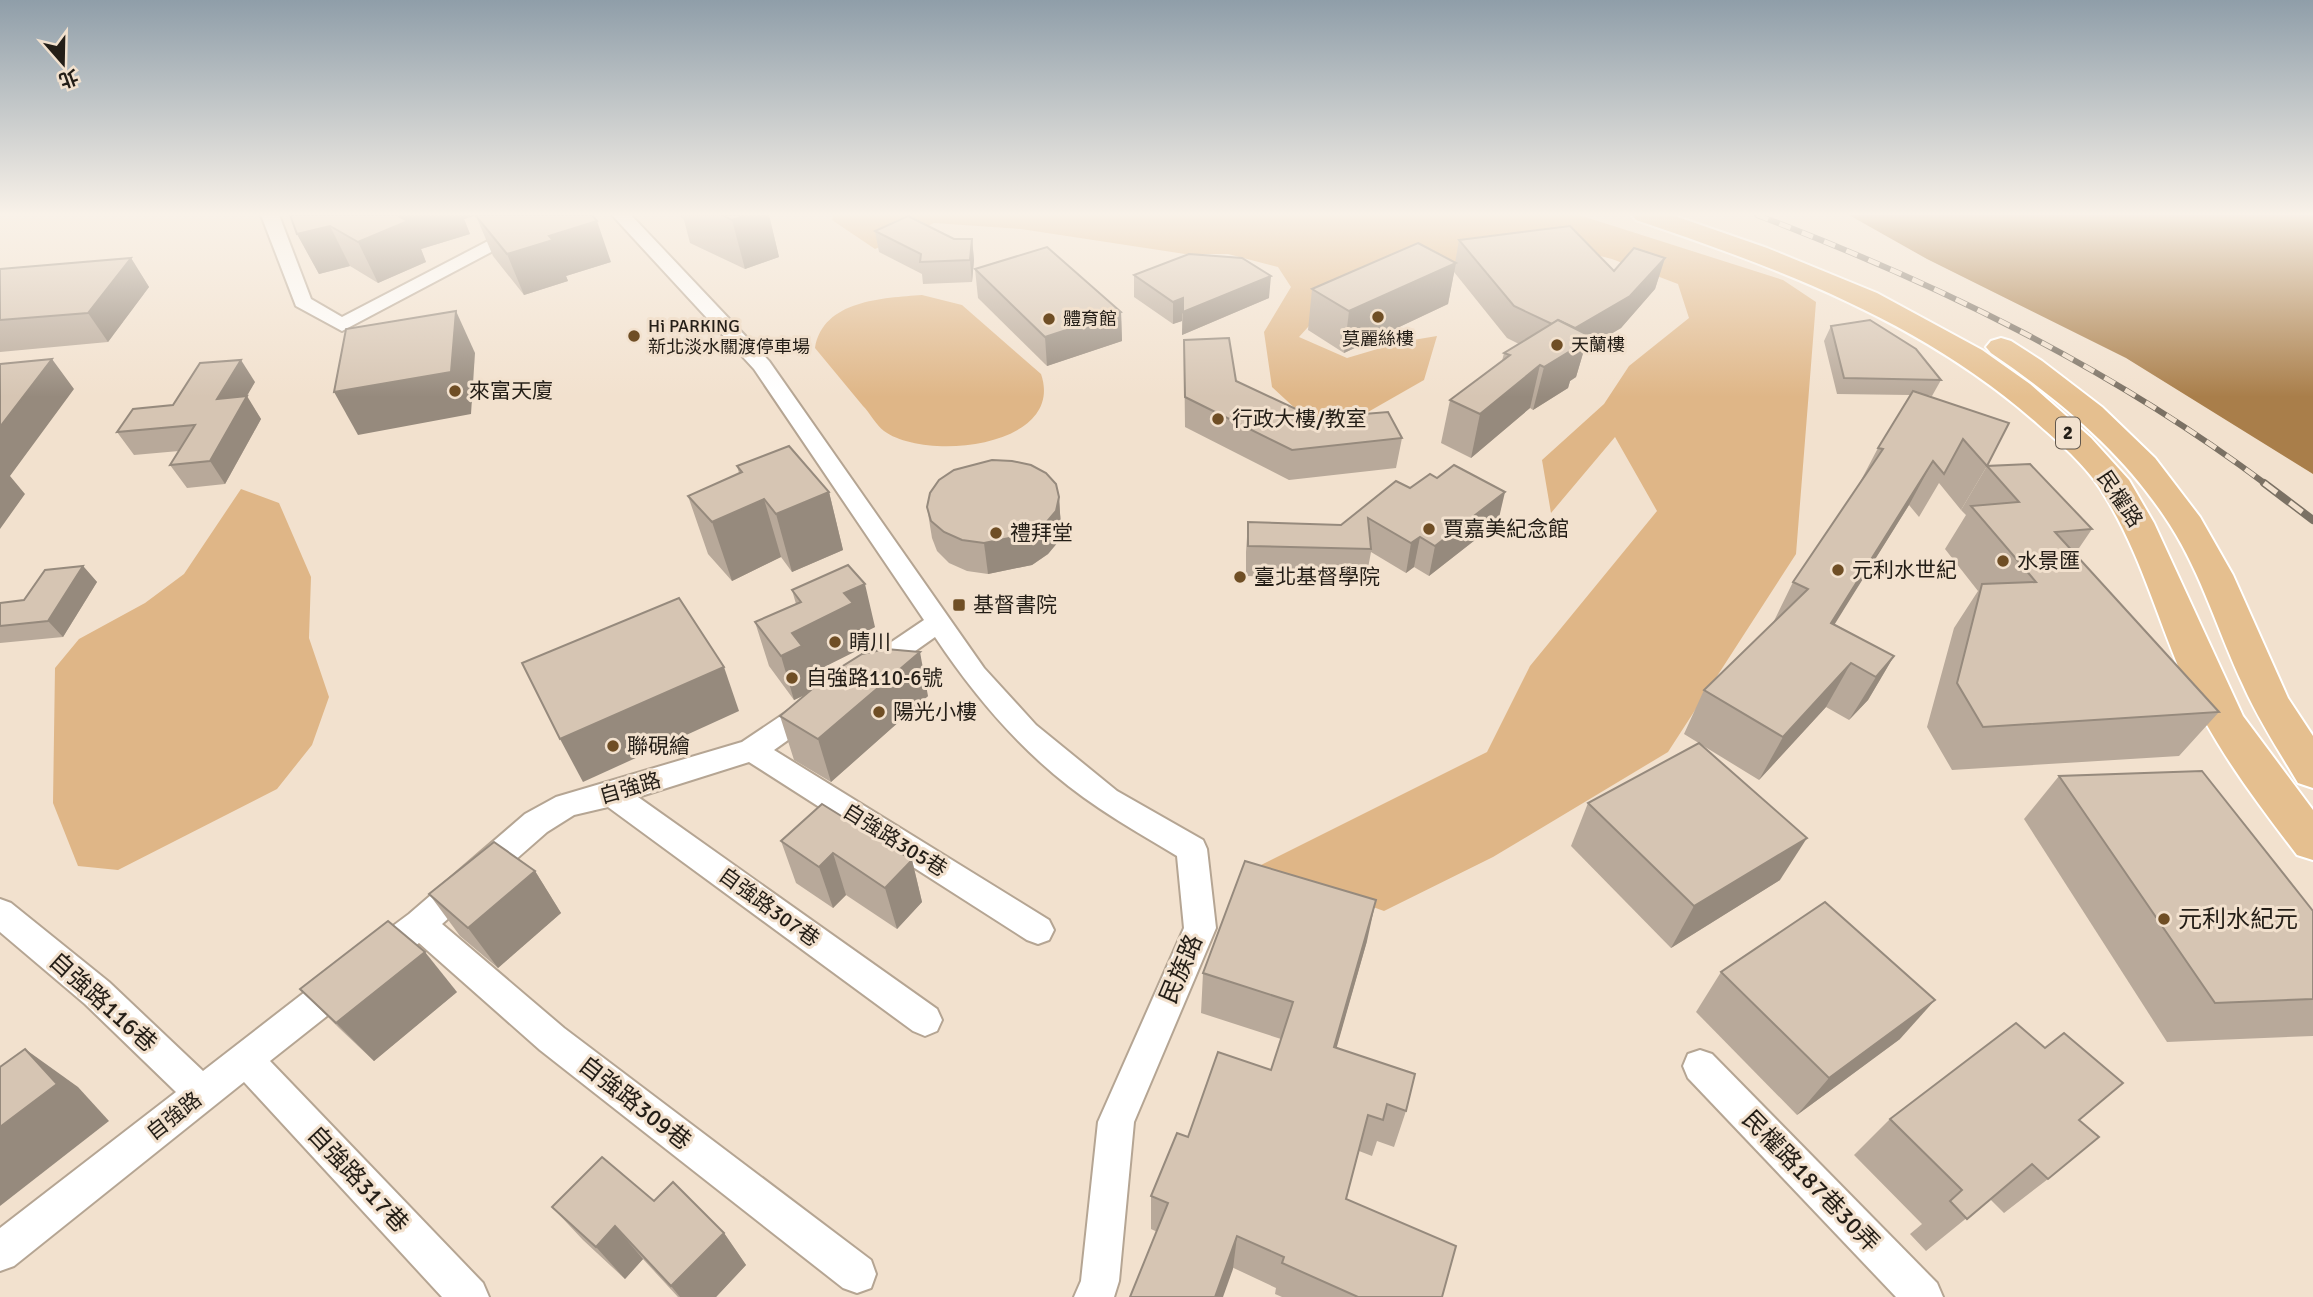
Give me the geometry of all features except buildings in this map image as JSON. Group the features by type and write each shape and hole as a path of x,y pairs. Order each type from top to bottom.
{"main road":[{"name":"民權路","path":"1812,276 1919,324 1984,363 2039,406 2081,446 2121,494 2148,543 2218,709 2254,768 2313,842"},
{"name":"民權路","path":"1858,276 1935,308 2032,367 2082,403 2121,441 2167,494 2206,556 2271,703 2313,771"}],"street":[{"path":"293,276 303,302 342,325 436,276"},
{"path":"681,276 762,365 939,622"},
{"name":"自強路","path":"0,1252 420,924 536,823 566,805 612,794 752,750 939,622"},
{"name":"民族路","path":"939,622 975,675 1026,733 1107,799 1192,849 1200,928 1116,1122 1100,1281 1094,1297"},
{"name":"自強路305巷","path":"752,750 1038,930"},
{"name":"自強路307巷","path":"612,794 925,1020"},
{"name":"自強路116巷","path":"0,914 97,993 202,1094"},
{"name":"自強路309巷","path":"420,924 552,1039 857,1274"},
{"name":"自強路317巷","path":"247,1061 469,1297"},
{"name":"民權路187巷30弄","path":"1700,1066 1923,1297"}],"shaded area":[{"path":"1284,276 1422,276 1336,296 1299,337 1347,358 1401,342 1437,336 1424,380 1347,424 1312,424 1272,387 1264,332 1291,287"},
{"path":"1656,276 1769,276 1783,280 1816,302 1796,554 1668,752 1493,857 1384,911 1259,866 1487,752 1530,666 1657,511 1615,437 1551,513 1542,460 1604,404 1629,366 1689,318 1678,284"},
{"path":"1960,276 2313,276 2313,474 2126,358"},
{"path":"922,295 962,305 1041,374 1043,399 1033,418 1013,432 988,442 959,446 930,445 904,440 878,426 815,348 820,332 842,311 857,305 873,300"},
{"path":"241,489 279,503 311,577 309,638 329,697 312,745 277,789 118,870 78,866 53,803 55,668 79,639 145,603 184,574"}],"railway":[{"path":"1904,276 2022,332 2085,366 2147,403 2267,485"},
{"path":"2264,483 2313,520"}],"place":[{"name":"莫麗絲樓","path":"1378,317"},
{"name":"體育館","path":"1049,319"},
{"name":"Hi PARKING 新北淡水關渡停車場","path":"634,336"},
{"name":"天蘭樓","path":"1557,345"},
{"name":"來富天廈","path":"455,391"},
{"name":"行政大樓/教室","path":"1218,419"},
{"name":"賈嘉美紀念館","path":"1429,529"},
{"name":"禮拜堂","path":"996,533"},
{"name":"水景匯","path":"2003,561"},
{"name":"元利水世紀","path":"1838,570"},
{"name":"臺北基督學院","path":"1240,577"},
{"name":"基督書院","path":"959,605"},
{"name":"睛川","path":"835,642"},
{"name":"自強路110-6號","path":"792,678"},
{"name":"陽光小樓","path":"879,712"},
{"name":"聯硯繪","path":"613,746"},
{"name":"元利水紀元","path":"2164,919"}]}
